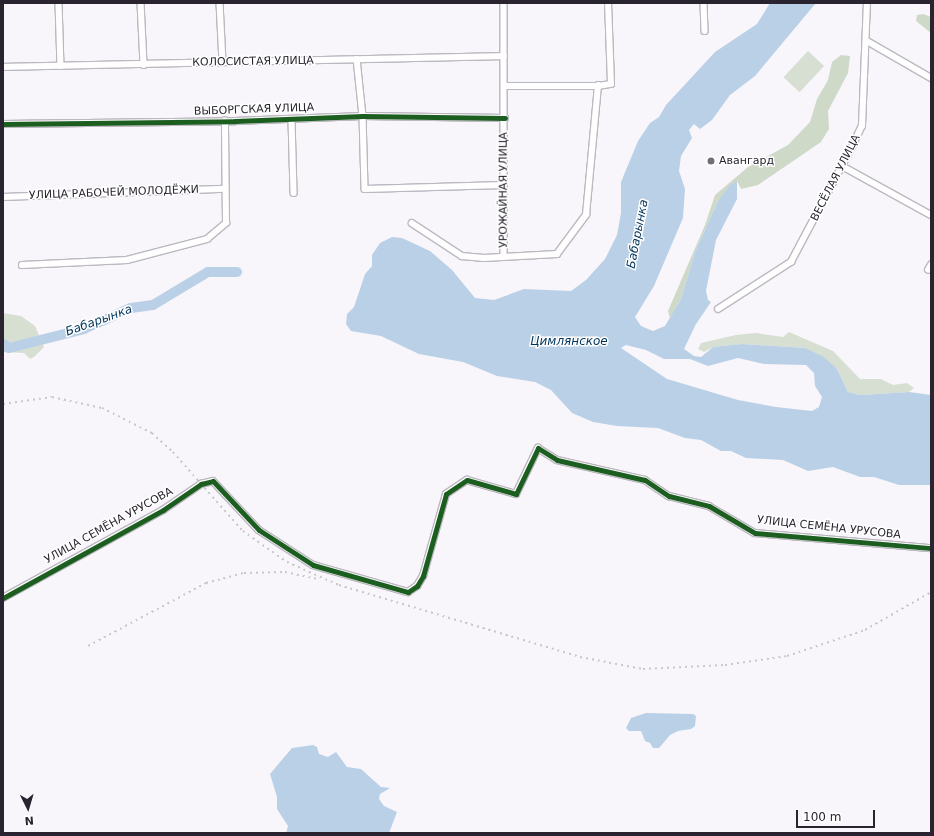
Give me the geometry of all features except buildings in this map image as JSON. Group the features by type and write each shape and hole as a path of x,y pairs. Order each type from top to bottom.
{"street":[{"path":"59,3 61,66"},
{"path":"141,3 144,65"},
{"path":"220,3 223,62"},
{"name":"УРОЖАЙНАЯ УЛИЦА","path":"504,3 504,257"},
{"path":"505,86 598,86 611,84 608,3"},
{"path":"704,3 705,31"},
{"name":"ВЕСЁЛАЯ УЛИЦА","path":"718,309 791,262 862,126 867,3"},
{"path":"866,41 931,78"},
{"name":"КОЛОСИСТАЯ УЛИЦА","path":"3,67 504,56"},
{"path":"358,59 363,116 365,190 503,185"},
{"path":"412,223 462,256 504,257 557,254 586,215 598,86"},
{"name":"ВЫБОРГСКАЯ УЛИЦА","path":"3,124 292,120 363,116 505,118"},
{"path":"292,120 294,193"},
{"path":"22,265 127,260 207,239 226,222 225,121"},
{"path":"842,166 931,215"},
{"name":"УЛИЦА РАБОЧЕЙ МОЛОДЁЖИ","path":"3,198 225,190"},
{"name":"УЛИЦА СЕМЁНА УРУСОВА","path":"3,598 163,510 201,484 213,481 259,530 313,565 408,592 417,586 423,576 446,494 467,480 516,494 538,448 557,460 645,480 668,496 709,506 754,533 931,548"}],"shaded area":[{"path":"808,51 824,66 800,92 783,77"},
{"path":"3,313 21,316 35,326 44,347 34,357 30,359 24,353 3,352"},
{"path":"789,332 833,351 860,379 881,379 893,385 907,383 914,388 909,392 860,395 848,392 837,369 805,348 742,344 713,347 704,352 698,349 701,343 736,335 756,333 783,337"}],"green space":[{"path":"923,14 931,17 931,33 916,21 917,15"},
{"path":"841,55 850,56 848,73 828,111 829,129 821,142 758,185 741,189 737,181 718,201 695,252 681,299 670,318 668,311 705,225 715,195 748,167 788,145 810,122 817,99 828,80 832,62"}],"water":[{"name":"Цимлянское","path":"770,3 816,3 755,76 730,95 712,120 700,129 694,124 689,130 692,138 681,156 679,171 685,189 683,218 654,286 635,317 641,326 653,331 665,326 681,299 695,252 718,201 730,185 737,181 737,199 716,240 706,291 708,300 711,302 696,324 684,349 694,356 701,357 713,347 742,344 805,348 824,357 837,369 848,392 860,395 909,392 931,395 931,485 899,485 874,477 860,477 833,467 808,471 783,460 746,458 731,451 721,451 701,440 685,438 658,428 617,426 593,422 572,413 551,390 535,382 497,376 463,362 419,354 381,336 351,331 346,324 347,314 354,307 365,274 372,266 372,255 380,243 392,237 402,238 430,251 452,270 475,298 494,300 524,289 571,291 586,280 605,259 617,235 621,213 621,182 638,141 650,123 659,117 666,105 715,52 757,24","holes":["626,345 646,350 664,359 690,359 708,366 738,358 764,364 806,365 814,373 815,386 822,397 819,407 812,411 776,407 738,400 667,379 621,348"]},
{"path":"646,713 693,714 696,716 695,726 691,729 678,731 670,735 659,748 653,748 650,743 645,741 641,731 629,731 626,728 631,718"},
{"path":"313,745 317,747 319,754 328,757 336,752 347,767 361,769 381,787 390,788 380,794 379,799 384,806 397,812 389,833 286,833 288,826 277,809 277,797 270,774 292,748"}],"waterway":[{"name":"Бабарынка","path":"3,344 9,348 84,329 131,308 153,305 208,272 237,272"}],"railway":[{"path":"3,404 52,397 102,408 152,433 173,452 243,531 287,562 339,585 580,657 643,669 725,665 787,656 865,630 931,592"},
{"path":"88,646 206,583 244,573 285,572 317,579"}],"cycle path":[{"path":"3,124 235,121 363,116 505,118"},
{"path":"3,598 163,510 201,484 213,481 259,530 313,565 408,592 417,586 423,576 446,494 467,480 516,494 538,448 557,460 645,480 669,496 709,506 755,533 931,548"}],"place":[{"name":"Авангард","path":"711,161"}]}
